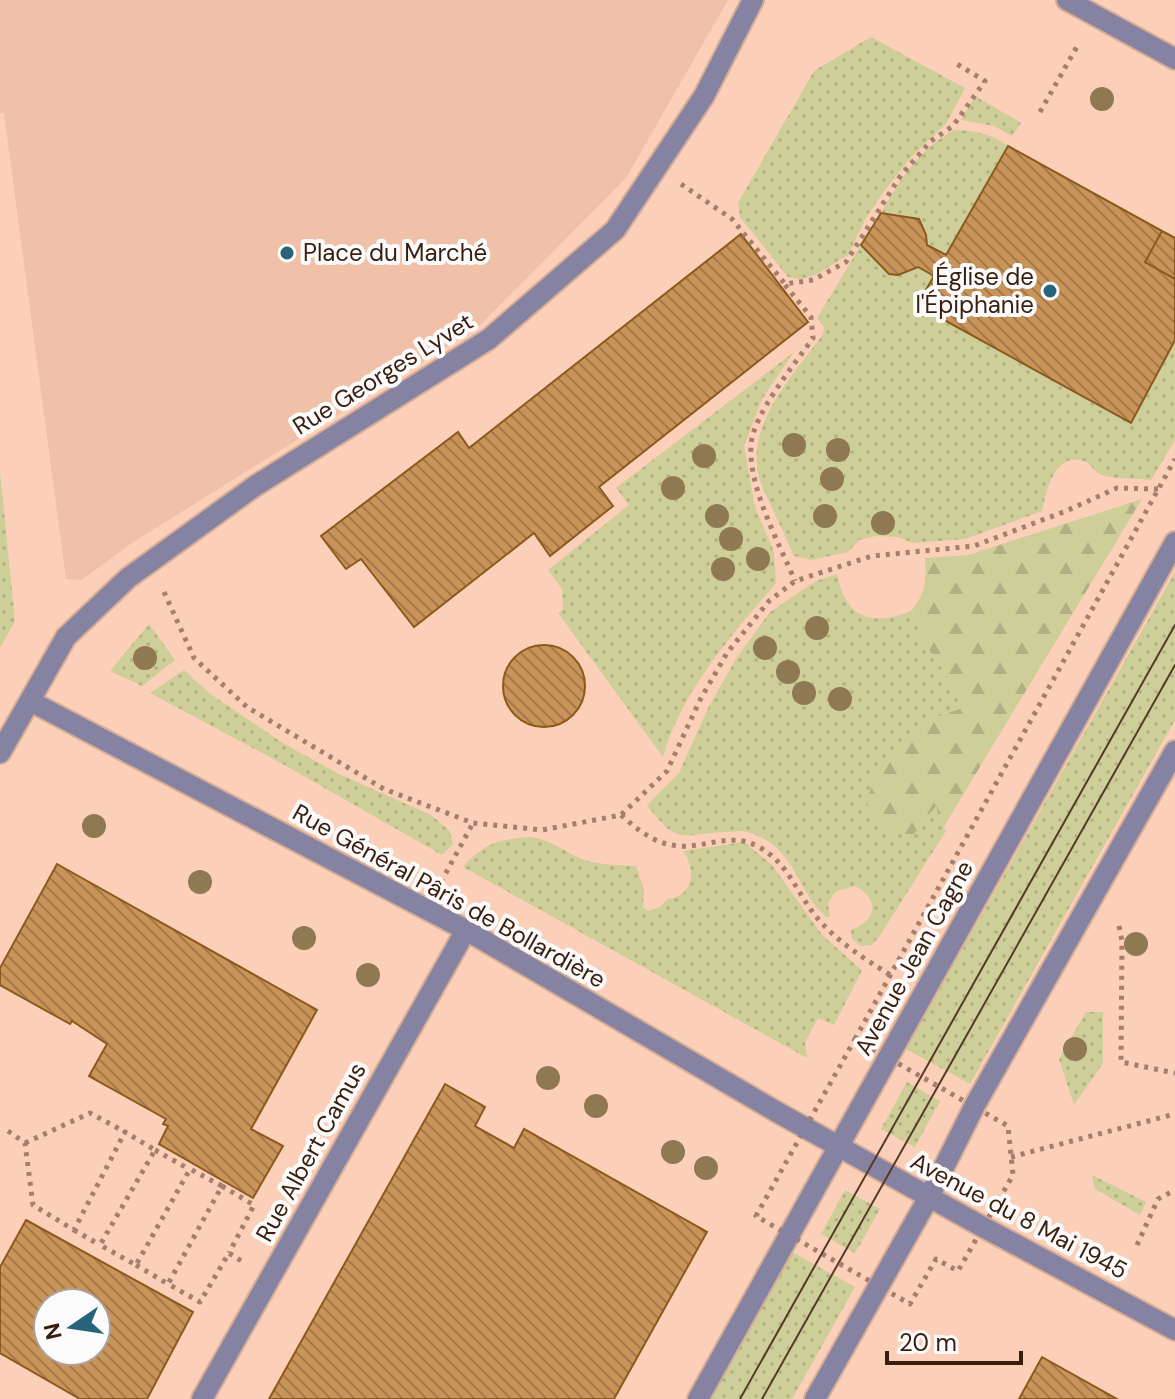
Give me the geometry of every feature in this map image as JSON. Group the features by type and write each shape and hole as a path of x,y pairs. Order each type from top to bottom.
{"street":[{"name":"Rue Georges Lyvet","path":"0,753 66,637 128,578 255,486 489,339 615,230 704,96 753,0"},
{"path":"1067,0 1099,8 1175,59"},
{"name":"Avenue Jean Cagne","path":"698,1399 1175,542"},
{"name":"Rue Général Pâris de Bollardière","path":"30,701 466,930 838,1146"},
{"path":"815,1399 929,1197 975,1105 1175,751"},
{"name":"Rue Albert Camus","path":"202,1399 466,930"},
{"name":"Avenue du 8 Mai 1945","path":"838,1146 1175,1330"}],"path":[{"path":"1040,112 1099,8"},
{"path":"785,284 813,280 846,262 901,175 931,141 953,126 985,81 957,64"},
{"path":"658,168 732,219 811,317 813,338 774,394 759,420 751,444 753,475 795,581"},
{"path":"855,1039 1175,459"},
{"path":"151,562 194,658 247,707 384,789 473,823 542,830 621,815 667,771 700,700 727,653 769,601 795,581 872,556 974,546 1117,488 1158,489"},
{"path":"621,815 646,837 679,846 728,839 756,845 779,861 816,917 842,944 923,996"},
{"path":"455,856 473,823"},
{"path":"1119,926 1122,941 1121,1062 1175,1073"},
{"path":"8,1131 25,1143 33,1205 200,1302 254,1205 90,1113 25,1143"},
{"path":"1011,1157 1175,1114"},
{"path":"74,1230 125,1132"},
{"path":"100,1245 155,1150"},
{"path":"136,1265 190,1169"},
{"path":"168,1284 222,1186"},
{"path":"1137,1245 1158,1199 1175,1190"},
{"path":"229,1253 269,1279"}],"shaded area":[{"name":"Place du Marché","path":"0,0 728,0 626,178 478,327 133,542 82,580 66,579 4,113 0,113"}],"green space":[{"path":"871,37 965,88 946,124 913,155 881,195 848,255 815,275 801,279 788,277 740,217 738,203 814,71"},
{"path":"975,96 1021,123 1012,136 994,126 961,120"},
{"path":"955,130 983,134 1008,146 946,255 927,245 919,219 881,213 921,155"},
{"path":"861,245 889,274 898,275 918,267 934,276 918,305 1131,422 1175,340 1175,440 1151,480 1106,476 1086,462 1075,460 1067,462 1054,474 1042,511 965,539 912,543 899,537 876,536 859,540 848,552 811,560 794,556 761,483 757,462 758,442 764,422 785,384 823,334 824,327 817,318"},
{"path":"794,352 762,399 744,446 755,507 774,552 776,583 710,664 682,709 663,757 558,613 563,609 562,589 548,570 629,505 616,488"},
{"path":"0,471 15,621 0,648"},
{"path":"1142,499 943,828 936,806 912,836 886,832 867,803 876,768 906,739 936,717 960,709 956,689 929,650 911,611 924,586 925,558 968,555"},
{"path":"1175,572 1175,720 970,1084 906,1049"},
{"path":"837,574 846,601 862,615 884,618 911,611 929,650 956,689 960,710 937,805 946,831 881,934 872,945 861,946 852,939 851,930 866,921 872,910 872,903 863,891 855,886 835,892 828,903 830,917 826,917 785,857 763,838 743,831 682,835 667,828 647,805 679,773 709,706 736,659 770,612 816,581"},
{"path":"149,624 175,660 142,686 110,671"},
{"path":"184,670 209,693 284,744 339,774 431,815 450,831 453,844 442,855 150,693"},
{"path":"529,837 548,842 591,862 636,866 644,889 643,907 648,911 660,907 667,899 676,897 688,888 690,866 683,851 744,842 772,865 822,935 862,970 834,1025 818,1018 805,1042 807,1058 463,867 492,844"},
{"path":"1086,1012 1103,1012 1103,1063 1074,1105 1059,1059"},
{"path":"907,1082 940,1101 915,1147 881,1129"},
{"path":"1092,1175 1146,1202 1140,1215 1095,1189"},
{"path":"845,1190 880,1209 855,1253 821,1234"},
{"path":"792,1252 855,1287 792,1399 709,1399"}],"building":[{"name":"Église de l'Épiphanie","path":"1008,146 1162,231 1145,262 1175,279 1175,340 1131,423 917,305 934,276 918,267 898,275 889,274 861,245 881,213 919,219 927,245 946,255"},
{"path":"1162,231 1175,238 1175,279 1145,262"},
{"path":"741,234 808,322 599,487 613,506 550,556 534,533 414,627 361,559 346,569 321,536 458,432 469,448"},
{"path":"544,645 560,648 573,657 582,670 585,686 582,702 573,715 560,724 544,727 528,724 515,715 506,702 503,686 506,670 515,657 528,648"},
{"path":"57,864 317,1010 251,1129 283,1146 253,1198 159,1144 168,1126 163,1124 166,1119 89,1076 107,1044 72,1021 70,1024 0,985 0,968"},
{"path":"445,1084 485,1107 475,1126 514,1148 524,1129 707,1232 614,1399 269,1399"},
{"path":"26,1220 193,1312 147,1399 80,1399 0,1353 0,1267"},
{"path":"1042,1357 1117,1399 1019,1399"}],"tram line":[{"path":"740,1399 1175,625"},
{"path":"762,1399 1175,665"}],"place":[{"name":"Place du Marché","path":"287,253"},
{"name":"Église de l'Épiphanie","path":"1050,291"}]}
